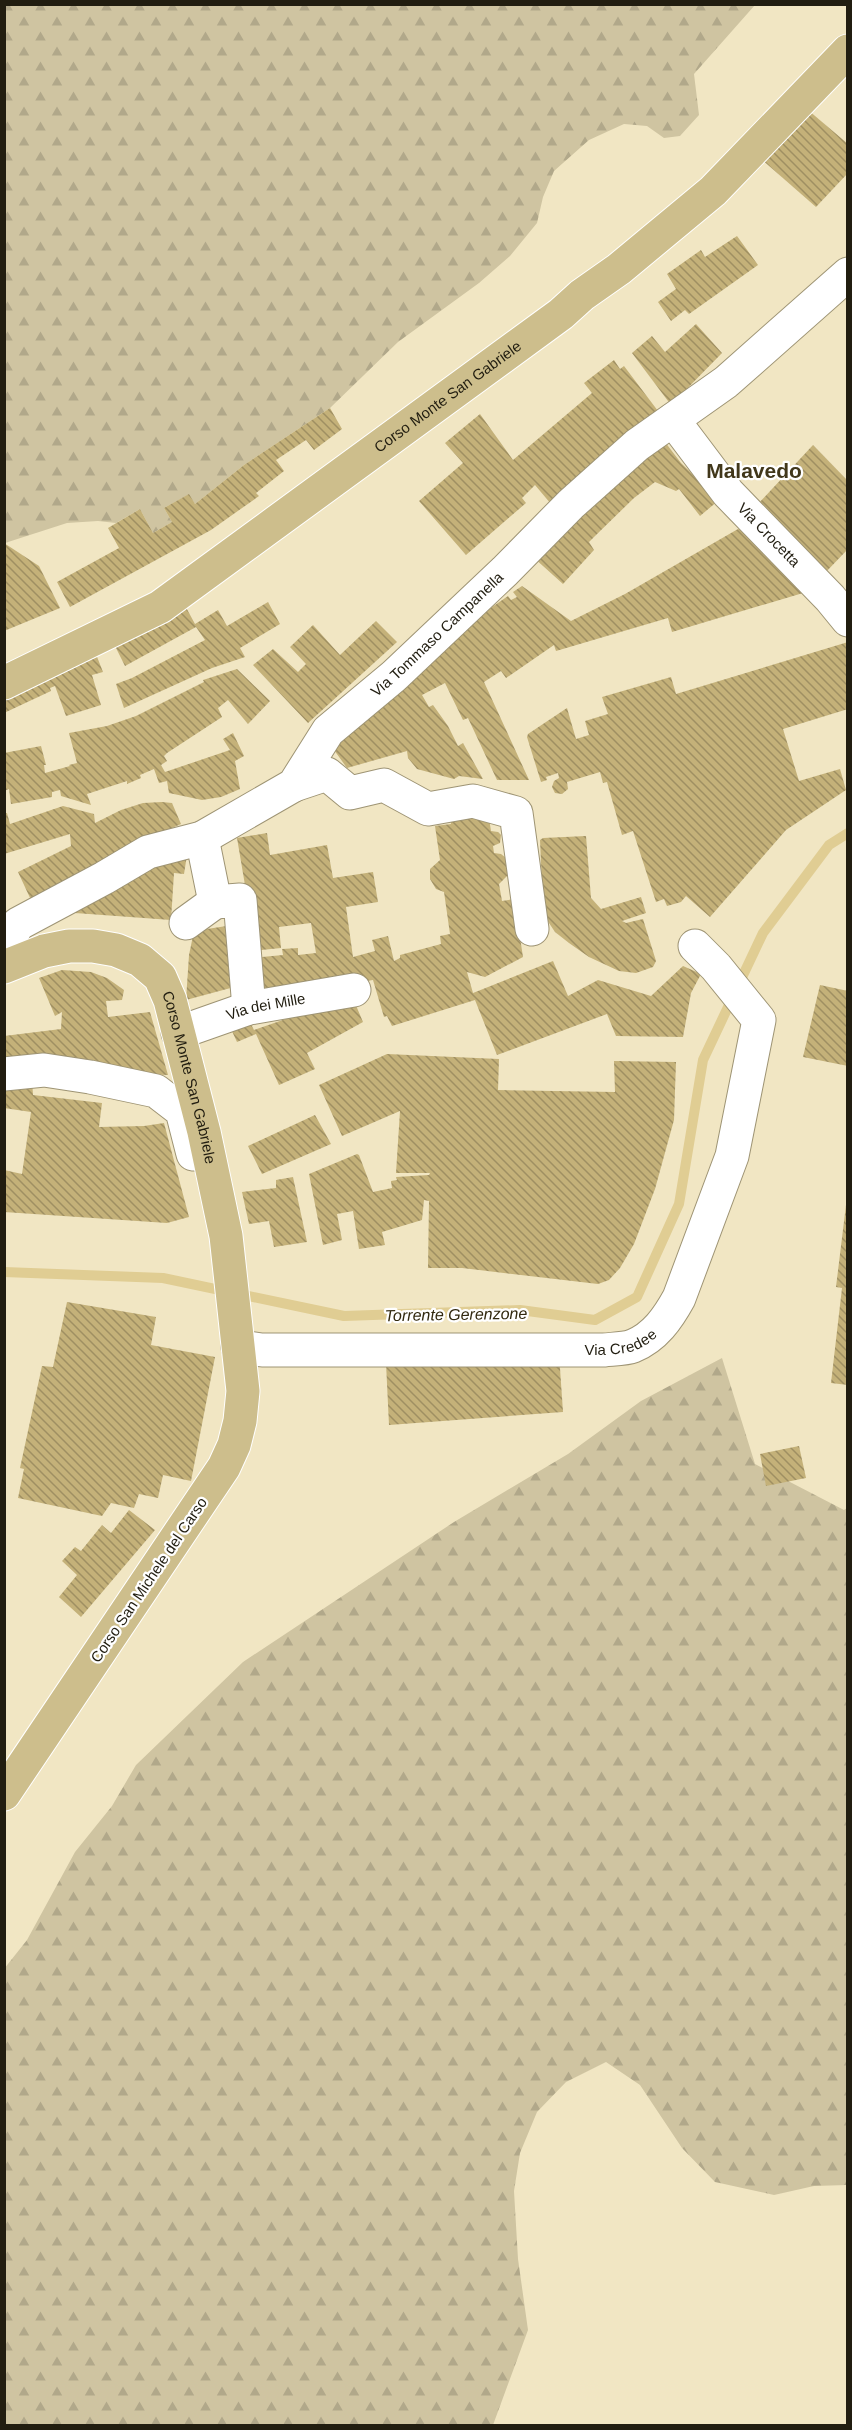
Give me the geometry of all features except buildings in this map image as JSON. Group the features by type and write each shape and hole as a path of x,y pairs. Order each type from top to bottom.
{"main road":[{"name":"Corso Monte San Gabriele","path":"4,683 160,607 561,314 713,191 848,51"},
{"name":"Corso Monte San Gabriele","path":"4,967 44,951 69,946 93,946 116,950 140,960 160,977 170,1000 204,1132 226,1236 238,1347"},
{"name":"Corso San Michele del Carso","path":"4,1794 224,1467 234,1445 240,1421 243,1391 238,1347"}],"street":[{"name":"Via Tommaso Campanella","path":"4,948 18,924 148,852 202,838 294,785 328,731 402,668 505,571 571,504 637,445 726,382 848,274"},
{"name":"Via Crocetta","path":"673,420 728,493 830,598 848,620"},
{"path":"294,785 327,774 350,792 384,785 428,809 473,801 516,813 532,929"},
{"path":"202,838 215,902"},
{"path":"186,924 215,902 240,900 249,1008"},
{"name":"Via Credee","path":"238,1347 262,1350 604,1350 632,1346 652,1334 667,1319 679,1298 732,1156 759,1020 706,957"},
{"name":"Via dei Mille","path":"178,1033 249,1008 354,990"},
{"path":"4,1074 44,1070 156,1091 182,1111 195,1163 211,1169"}],"green space":[{"path":"5,5 755,5 694,74 699,115 680,136 664,138 647,126 624,124 589,140 554,171 543,197 537,223 510,256 479,283 398,342 330,408 244,465 195,504 188,495 164,508 172,522 153,533 140,509 116,523 98,521 67,523 5,543"},
{"path":"722,1358 755,1464 844,1510 847,1508 847,2185 814,2186 774,2195 715,2182 682,2148 640,2085 606,2062 566,2082 537,2112 520,2153 514,2191 518,2259 528,2330 493,2425 5,2425 4,1969 27,1940 75,1852 112,1806 136,1765 243,1662 454,1522 568,1454 641,1401"}],"waterway":[{"name":"Torrente Gerenzone","path":"4,1272 163,1278 344,1316 520,1310 595,1320 637,1297 679,1204 703,1060 763,933 829,845 848,833"}],"district":[{"name":"Malavedo","path":"754,471"}]}
